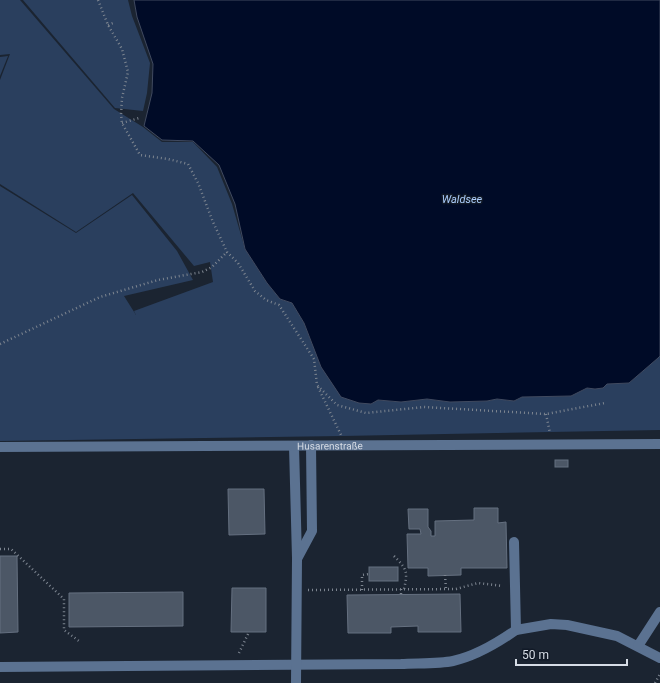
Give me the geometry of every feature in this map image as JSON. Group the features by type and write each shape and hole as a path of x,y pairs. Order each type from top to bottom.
{"street":[{"name":"Husarenstraße","path":"0,447 660,444"},
{"path":"297,559 312,531 311,445"},
{"path":"294,446 297,559 296,683"},
{"path":"514,542 516,630"},
{"path":"638,646 660,612"},
{"path":"0,668 401,664 452,662 495,645 516,630 551,624 567,625 617,636 660,658"}],"path":[{"path":"98,0 108,25 122,49 128,72 122,98 122,123 140,155 168,159 188,164 198,183 213,222 228,252 238,263 255,292 266,300 279,305 314,359 317,385 348,446"},
{"path":"108,25 113,23"},
{"path":"122,123 138,118"},
{"path":"0,344 100,297 158,280 202,272 212,267 228,252"},
{"path":"317,385 337,405 366,413 424,407 546,414 605,403"},
{"path":"546,414 551,445"},
{"path":"0,549 11,549 64,599 64,630 79,641"},
{"path":"394,556 405,567 406,572 401,594"},
{"path":"362,590 362,575 369,574"},
{"path":"445,575 446,589"},
{"path":"297,591 456,589 478,584 515,587"},
{"path":"232,665 246,641 249,632"},
{"path":"654,683 660,674"}],"shaded area":[{"path":"0,0 20,0 114,109 143,127 162,142 193,142 217,167 232,204 245,249 267,283 280,299 292,303 304,323 312,344 371,404 378,400 400,402 427,399 450,402 487,401 497,399 514,401 522,397 571,396 587,388 595,389 607,384 629,383 660,356 660,430 0,441 0,186 76,233 132,195 177,251 193,280 124,296 136,315 134,311 213,282 210,262 194,266 133,193 76,232 0,184 0,80 10,54 0,55"},
{"path":"23,0 128,0 132,16 150,63 147,93 143,111 115,108"},
{"path":"8,56 0,76 0,57"}],"water":[{"name":"Waldsee","path":"134,0 660,0 660,356 629,383 607,384 603,388 595,389 587,388 571,396 522,397 514,401 497,399 487,401 450,402 427,399 401,402 378,400 371,404 359,403 341,397 321,367 304,323 292,303 280,299 267,283 245,249 235,204 219,165 193,141 162,140 144,126 152,93 153,64 137,17"}],"building":[{"path":"555,460 568,460 568,467 555,467"},
{"path":"228,489 264,489 265,534 229,535"},
{"path":"474,508 498,508 498,523 506,522 507,568 461,568 461,575 428,576 428,568 408,568 407,534 421,534 420,529 409,529 408,509 428,509 428,527 431,531 431,536 435,536 435,521 474,520"},
{"path":"0,556 17,556 18,632 0,633"},
{"path":"369,567 398,567 398,581 369,581"},
{"path":"232,588 266,588 266,632 231,632"},
{"path":"183,592 183,626 69,627 69,593"},
{"path":"460,594 461,632 418,632 418,626 391,627 391,633 348,633 347,595"}]}
